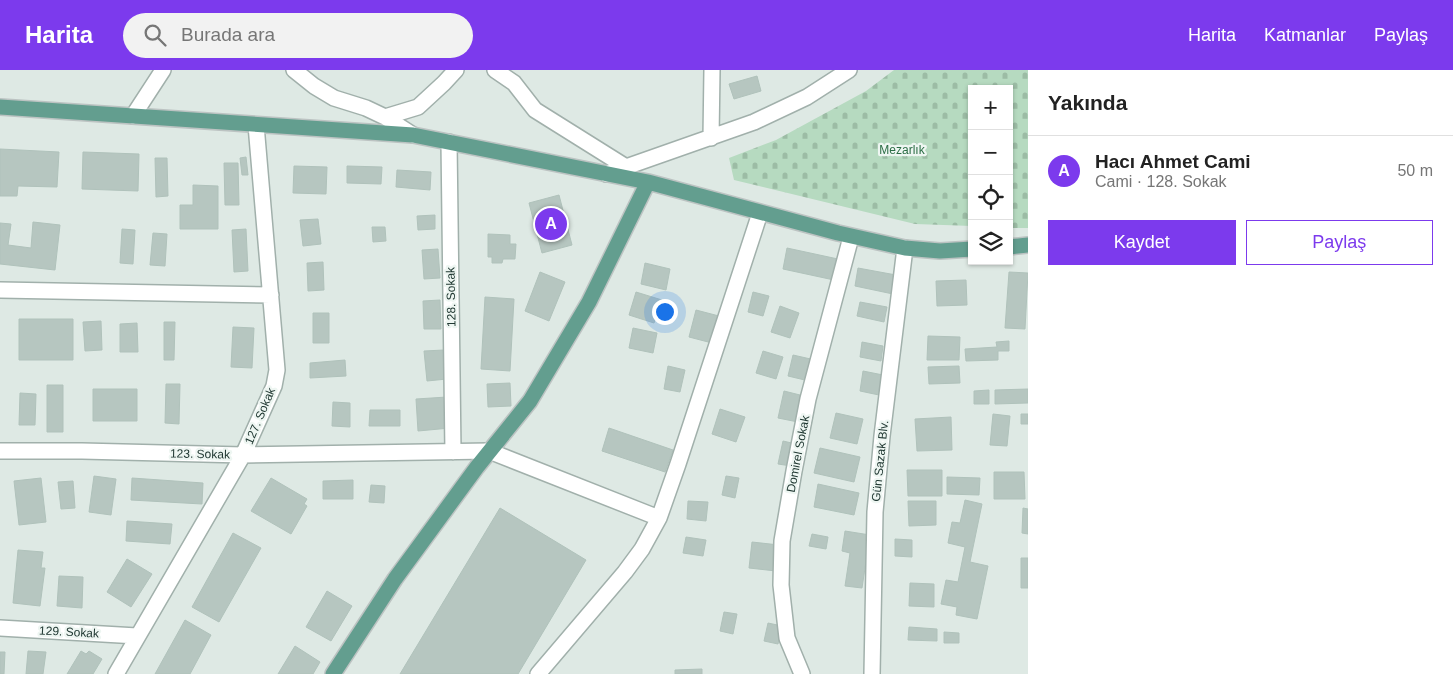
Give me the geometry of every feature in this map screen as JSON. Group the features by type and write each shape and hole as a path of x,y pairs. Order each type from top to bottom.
{"main road":[{"path":"0,107 256,126 413,135 648,182 760,213 905,248 940,251 968,249"},
{"path":"333,674 395,579 489,452 530,401 584,311 648,182"},
{"path":"1013,247 1028,245"}],"street":[{"path":"133,116 163,70"},
{"path":"294,70 314,86 334,98 366,108 413,135"},
{"path":"384,117 418,107 456,70"},
{"path":"495,70 514,83 535,110 626,167"},
{"path":"711,138 712,70"},
{"path":"606,174 754,122 807,97 849,70"},
{"name":"127. Sokak","path":"116,674 243,455 274,386 278,370 256,126"},
{"name":"128. Sokak","path":"449,142 453,452"},
{"path":"538,674 642,549 659,518 760,213"},
{"name":"Domirel Sokak","path":"802,674 787,638 781,585 782,541 808,399 851,236"},
{"name":"Gün Sazak Blv.","path":"872,674 875,512 882,436 905,248"},
{"path":"0,290 271,295"},
{"name":"123. Sokak","path":"0,451 243,455 489,452"},
{"path":"489,452 659,518"},
{"name":"129. Sokak","path":"0,628 138,636"}],"green space":[{"name":"Mezarlık","path":"894,70 1028,70 1028,228 1013,228 1013,85 968,85 968,226 915,224 734,180 729,158 776,140 866,91"}],"building":[{"path":"757,76 761,91 734,99 729,84"},
{"path":"0,149 59,152 57,187 18,186 17,196 0,196"},
{"path":"83,152 139,154 138,191 82,189"},
{"path":"246,157 248,175 242,175 240,158"},
{"path":"155,158 167,158 168,196 156,197"},
{"path":"224,163 238,163 239,205 225,205"},
{"path":"294,166 327,167 326,194 293,193"},
{"path":"347,166 382,167 381,184 347,183"},
{"path":"397,170 431,172 430,190 396,187"},
{"path":"193,185 218,186 218,229 180,229 180,205 193,205"},
{"path":"559,195 572,245 542,253 529,203"},
{"path":"435,215 435,229 418,230 417,216"},
{"path":"318,219 321,244 303,246 300,220"},
{"path":"33,222 60,225 55,270 0,264 0,223 11,224 8,245 31,248"},
{"path":"372,227 385,227 386,241 373,242"},
{"path":"122,229 135,230 133,264 120,263"},
{"path":"246,229 248,271 234,272 232,230"},
{"path":"153,233 167,234 165,266 150,265"},
{"path":"488,234 510,235 510,244 516,244 515,259 503,259 502,263 492,263 492,257 488,257"},
{"path":"787,248 838,259 834,280 783,269"},
{"path":"438,249 440,278 424,279 422,250"},
{"path":"323,262 324,290 308,291 307,263"},
{"path":"645,263 670,269 666,290 641,284"},
{"path":"858,268 896,275 893,294 855,286"},
{"path":"540,272 565,282 549,321 525,311"},
{"path":"1009,272 1028,273 1025,329 1005,328"},
{"path":"966,280 967,305 937,306 936,281"},
{"path":"636,292 662,300 654,323 629,315"},
{"path":"753,292 769,296 763,316 748,312"},
{"path":"485,297 514,299 510,371 481,369"},
{"path":"440,300 441,329 424,329 423,301"},
{"path":"860,302 887,307 884,322 857,316"},
{"path":"780,306 799,313 790,338 771,332"},
{"path":"696,310 719,316 712,343 689,337"},
{"path":"313,313 329,313 329,343 313,343"},
{"path":"19,319 73,319 73,360 19,360"},
{"path":"101,321 102,350 85,351 83,322"},
{"path":"164,322 175,322 174,360 164,360"},
{"path":"137,323 138,352 120,352 120,324"},
{"path":"233,327 254,328 252,368 231,367"},
{"path":"633,328 657,333 653,353 629,348"},
{"path":"928,336 960,337 959,360 927,360"},
{"path":"1009,341 1009,351 998,351 998,360 966,361 965,349 997,347 996,342"},
{"path":"862,342 883,346 881,361 860,357"},
{"path":"444,350 447,379 427,381 424,351"},
{"path":"763,351 783,357 776,379 756,373"},
{"path":"793,355 815,360 809,381 788,376"},
{"path":"345,360 346,376 310,378 310,363"},
{"path":"668,366 685,370 680,392 664,389"},
{"path":"959,366 960,383 929,384 928,367"},
{"path":"863,371 883,375 879,395 860,391"},
{"path":"510,383 511,406 488,407 487,384"},
{"path":"166,384 180,384 179,424 165,423"},
{"path":"47,385 63,385 63,432 47,432"},
{"path":"93,389 137,389 137,421 93,421"},
{"path":"1028,389 1028,403 995,404 995,390"},
{"path":"989,390 989,404 974,404 974,391"},
{"path":"784,391 804,396 798,422 778,418"},
{"path":"20,393 36,394 35,425 19,425"},
{"path":"447,397 450,428 418,431 416,399"},
{"path":"333,402 350,403 350,427 332,426"},
{"path":"720,409 745,417 736,442 712,434"},
{"path":"370,410 400,410 400,426 369,426"},
{"path":"836,413 863,419 857,444 830,438"},
{"path":"993,414 1010,416 1007,446 990,445"},
{"path":"1021,414 1028,414 1028,424 1021,424"},
{"path":"951,417 952,450 917,451 915,419"},
{"path":"609,428 673,450 665,472 602,451"},
{"path":"783,441 796,444 791,466 778,464"},
{"path":"820,448 860,457 854,482 814,473"},
{"path":"907,470 942,470 942,496 908,496"},
{"path":"994,472 1024,472 1025,499 994,499"},
{"path":"94,476 116,479 111,515 89,512"},
{"path":"726,476 739,478 735,498 722,495"},
{"path":"947,477 980,478 979,495 947,494"},
{"path":"41,478 46,522 19,525 14,481"},
{"path":"132,478 203,483 202,504 131,500"},
{"path":"271,478 307,499 304,504 307,506 291,534 251,511"},
{"path":"353,480 353,499 323,499 323,481"},
{"path":"73,481 75,508 61,509 58,482"},
{"path":"818,484 859,493 854,515 814,507"},
{"path":"371,485 385,486 384,503 369,502"},
{"path":"965,500 982,504 970,562 988,566 977,619 956,615 957,607 941,604 946,580 958,582 965,547 948,543 952,522 960,523"},
{"path":"688,501 708,502 706,521 687,519"},
{"path":"908,501 936,501 936,525 909,526"},
{"path":"500,508 586,560 518,674 400,674"},
{"path":"1023,508 1028,509 1028,534 1022,533"},
{"path":"127,521 172,524 170,544 126,541"},
{"path":"845,531 870,535 862,588 845,586 850,553 842,551"},
{"path":"233,533 261,548 219,622 192,607"},
{"path":"812,534 828,537 826,549 809,546"},
{"path":"686,537 706,540 703,556 683,553"},
{"path":"895,539 912,540 912,557 895,556"},
{"path":"752,542 779,545 776,571 749,568"},
{"path":"18,550 43,552 41,568 45,568 40,606 13,603"},
{"path":"1021,558 1028,558 1028,588 1021,588"},
{"path":"127,559 152,574 131,607 107,592"},
{"path":"59,576 83,577 82,608 57,606"},
{"path":"910,583 934,584 934,607 909,606"},
{"path":"327,591 352,606 331,641 306,627"},
{"path":"724,612 737,614 733,634 720,631"},
{"path":"185,620 211,635 190,674 155,674"},
{"path":"768,623 782,626 778,644 764,641"},
{"path":"909,627 937,629 937,641 908,640"},
{"path":"944,632 959,633 959,643 944,643"},
{"path":"295,646 320,662 313,674 278,674"},
{"path":"28,651 46,652 43,674 26,674"},
{"path":"81,651 86,654 89,651 102,659 93,674 67,674"},
{"path":"0,652 5,652 4,674 0,674"},
{"path":"702,669 702,674 675,674 675,670"}],"place":[{"name":"Hacı Ahmet Cami","path":"551,224"}]}
